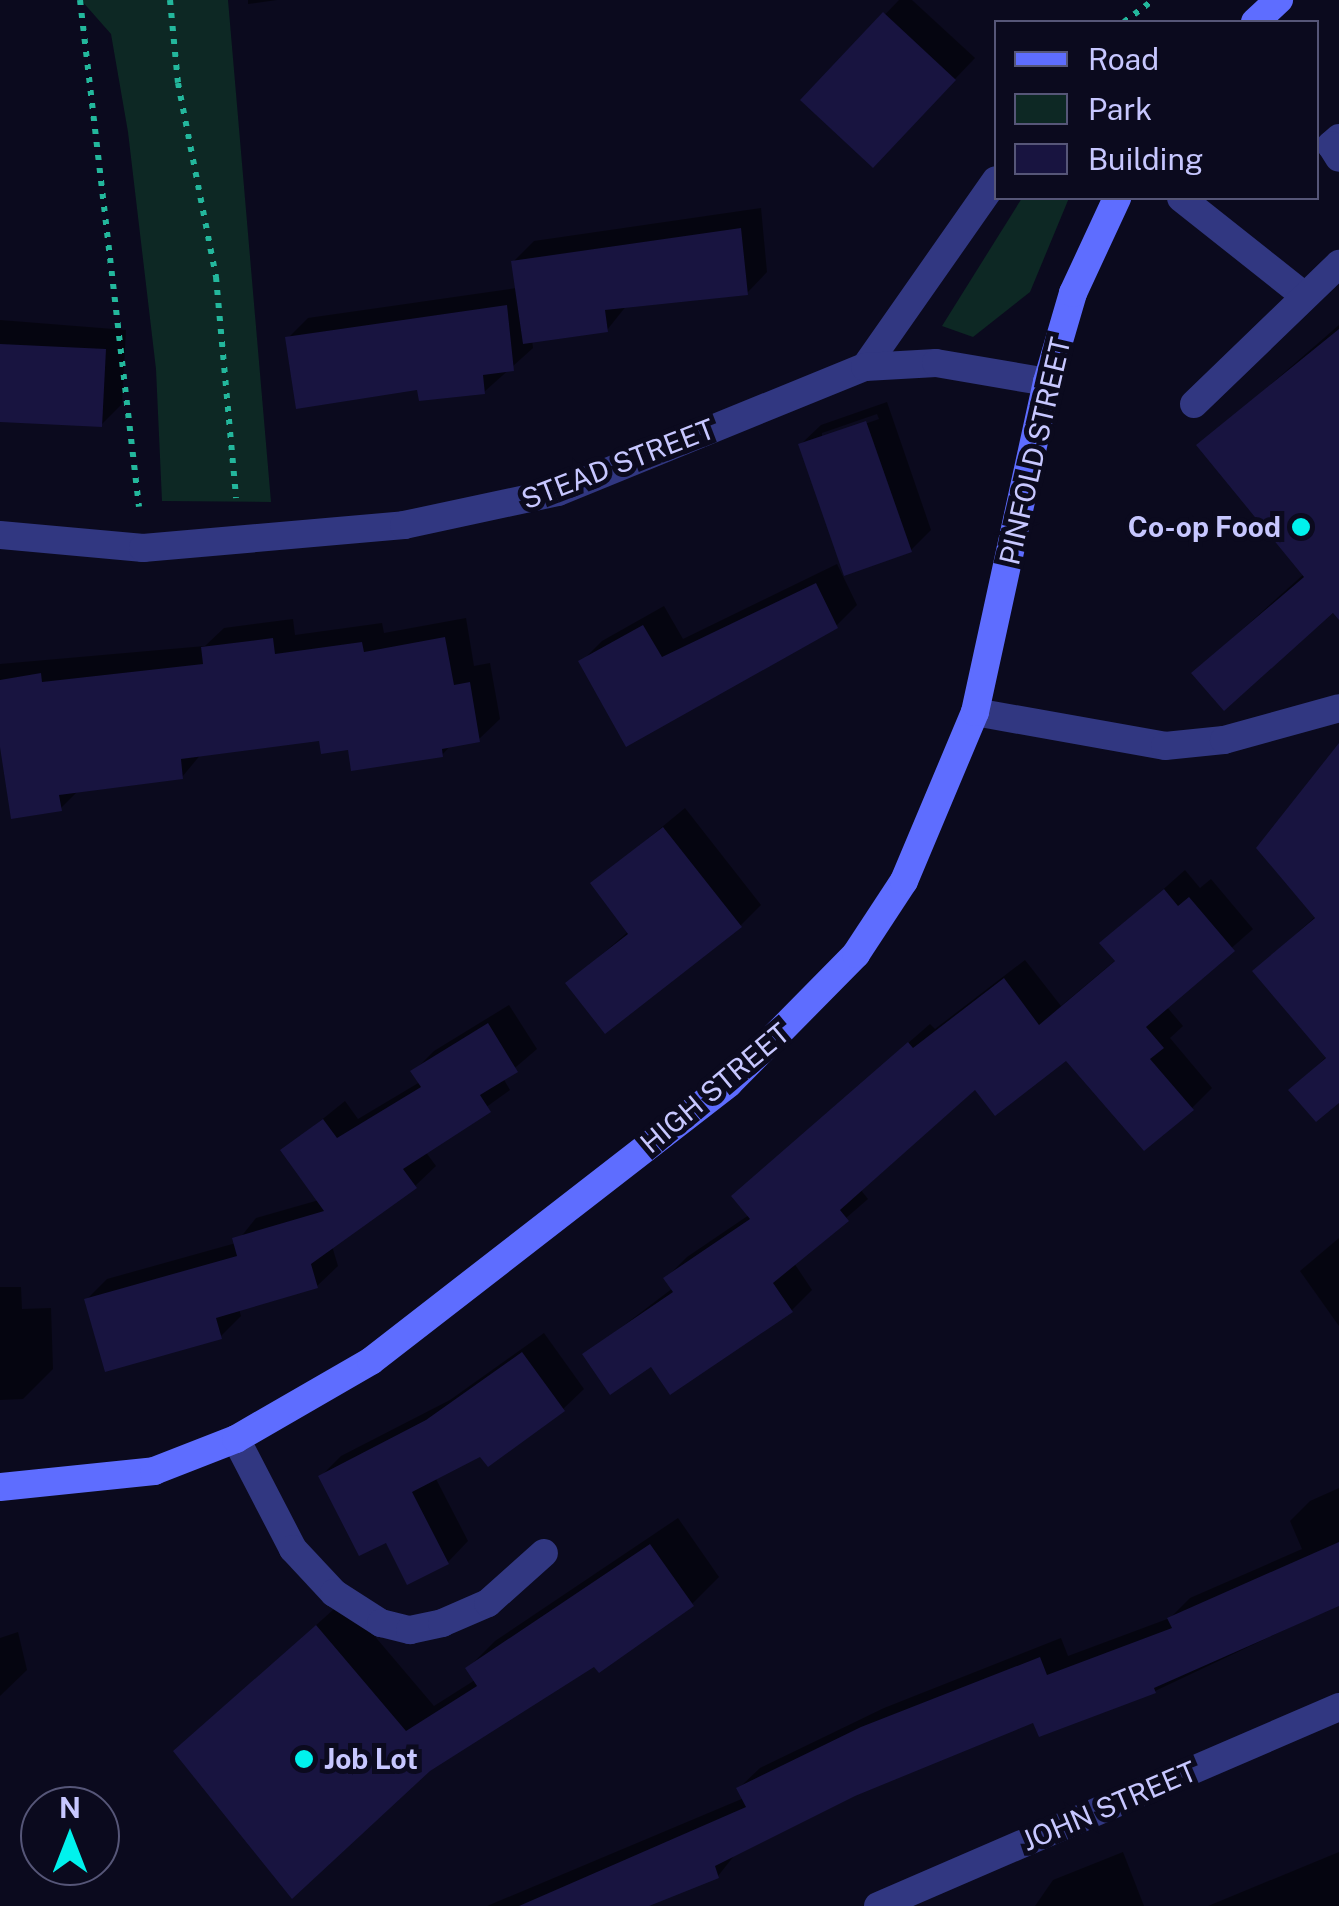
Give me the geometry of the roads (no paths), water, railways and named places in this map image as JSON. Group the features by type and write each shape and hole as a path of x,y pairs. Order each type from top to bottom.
{"main road":[{"path":"1257,20 1279,0"},
{"name":"PINFOLD STREET","path":"974,712 1048,382 1072,293 1117,200"},
{"name":"HIGH STREET","path":"0,1487 154,1472 236,1439 371,1361 729,1083 856,954 904,881 974,712"}],"street":[{"path":"1339,138 1331,144 1339,158"},
{"path":"865,367 994,183"},
{"path":"1184,200 1302,294"},
{"path":"1194,404 1302,294 1339,264"},
{"name":"STEAD STREET","path":"0,535 142,548 484,513 558,492 865,367 936,363 1048,382"},
{"path":"974,712 1165,746 1224,740 1339,708"},
{"path":"236,1439 293,1549 334,1593 381,1623 410,1630 442,1623 488,1603 544,1553"},
{"name":"JOHN STREET","path":"878,1906 1339,1706"}],"place":[{"name":"Co-op Food","path":"1301,527"},
{"name":"Job Lot","path":"304,1759"}]}
